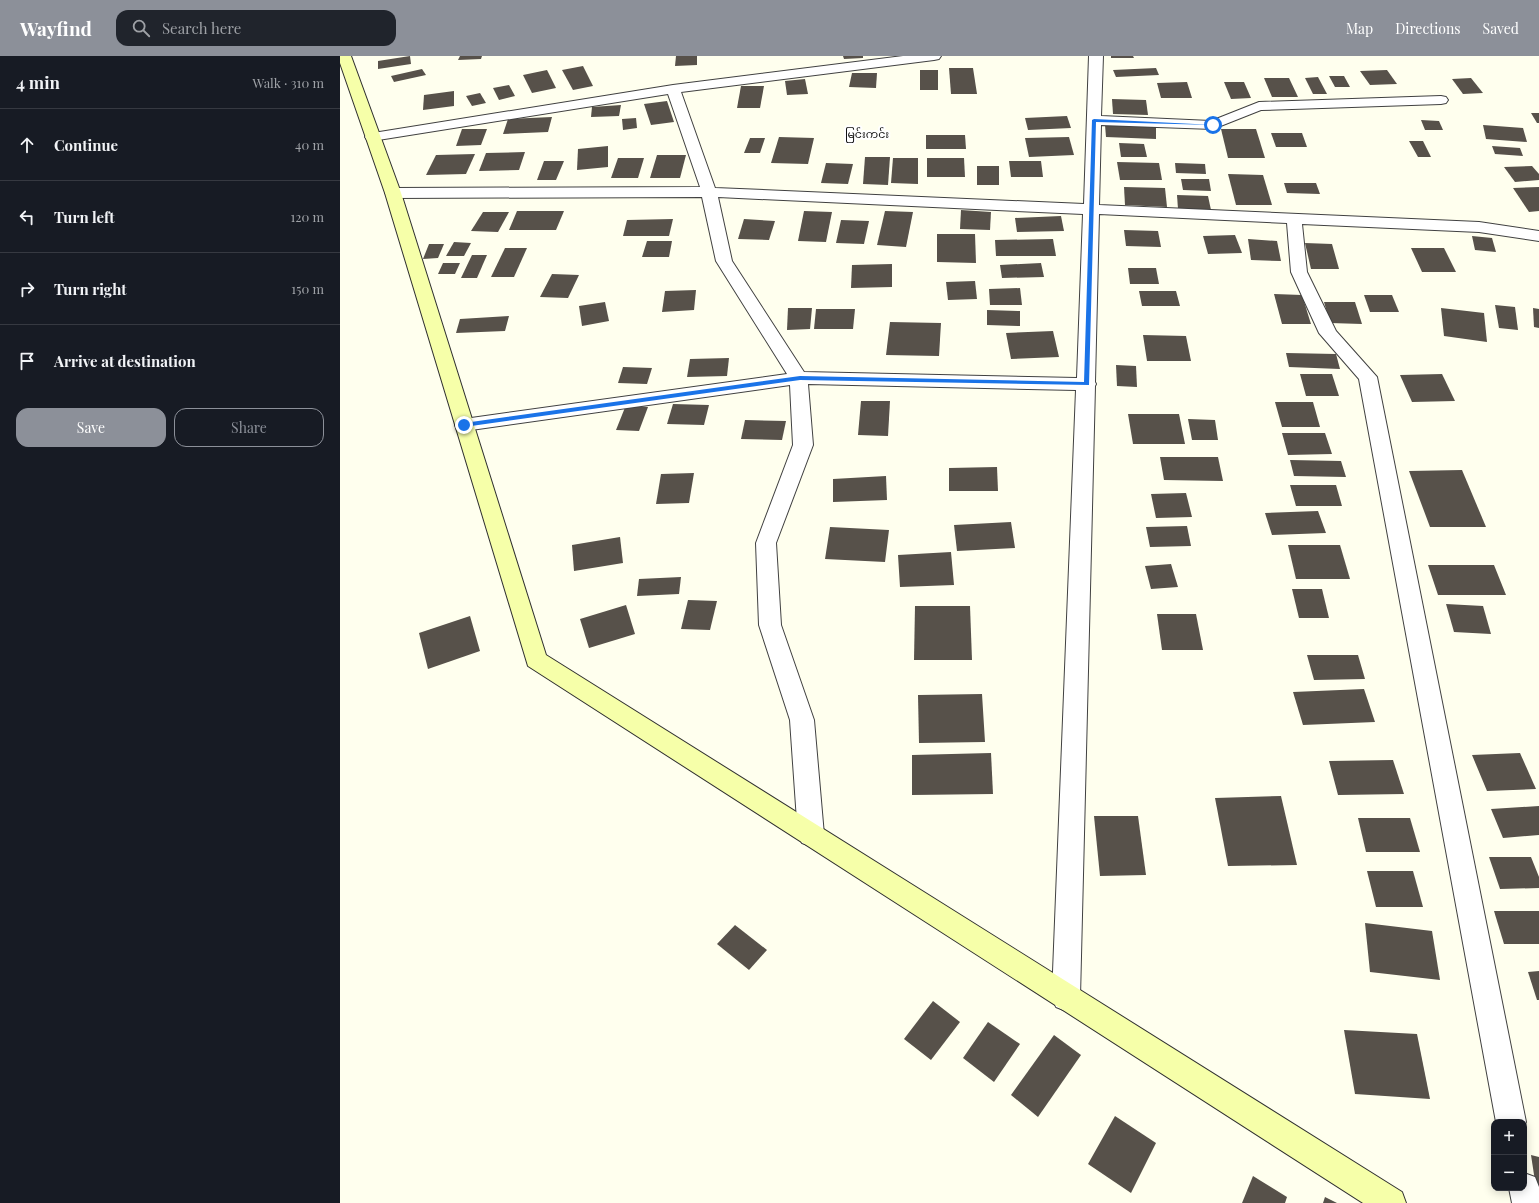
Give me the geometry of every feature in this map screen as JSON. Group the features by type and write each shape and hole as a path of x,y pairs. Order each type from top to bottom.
{"street":[{"path":"344,56 393,193 536,660 1391,1203"},
{"path":"372,137 673,89 934,56"},
{"path":"1066,997 1087,384 1096,56"},
{"path":"673,89 710,192 724,261 800,378 803,445 766,543 770,625 802,720 811,835"},
{"path":"1094,120 1213,125 1259,106 1441,100"},
{"path":"393,193 710,192 1479,227 1539,236"},
{"path":"1294,218 1299,272 1328,333 1368,377 1510,1119"},
{"path":"464,425 800,378 1087,384"},
{"path":"1525,1191 1527,1203"}],"building":[{"path":"410,56 411,64 378,69 378,61"},
{"path":"460,56 482,56 481,59 458,60"},
{"path":"676,56 697,56 697,65 675,66"},
{"path":"843,56 863,56 863,58 844,59"},
{"path":"1111,56 1133,56 1134,58 1111,58"},
{"path":"583,66 593,86 573,90 562,70"},
{"path":"949,68 973,68 977,94 951,94"},
{"path":"1156,68 1159,75 1116,77 1113,70"},
{"path":"422,69 426,75 394,82 391,76"},
{"path":"547,70 556,88 532,93 523,75"},
{"path":"920,70 938,70 938,90 920,90"},
{"path":"1387,70 1397,84 1370,85 1360,71"},
{"path":"852,73 877,73 876,88 849,87"},
{"path":"1329,76 1344,76 1350,87 1335,87"},
{"path":"1318,77 1327,94 1313,94 1305,78"},
{"path":"1264,78 1289,78 1298,97 1272,97"},
{"path":"1471,78 1483,93 1463,94 1452,79"},
{"path":"805,79 808,94 787,95 785,81"},
{"path":"1187,82 1192,98 1161,98 1157,83"},
{"path":"1224,82 1244,82 1251,98 1231,99"},
{"path":"509,85 515,96 499,100 493,88"},
{"path":"741,86 764,86 760,108 737,108"},
{"path":"454,91 454,106 423,110 424,95"},
{"path":"480,93 486,103 472,106 466,96"},
{"path":"1112,99 1146,100 1148,115 1113,114"},
{"path":"667,101 674,122 651,125 644,104"},
{"path":"621,105 619,116 591,117 592,107"},
{"path":"1531,113 1539,113 1539,123 1537,123"},
{"path":"1067,116 1071,128 1028,130 1025,118"},
{"path":"552,117 548,132 503,134 508,119"},
{"path":"636,118 637,128 623,130 622,119"},
{"path":"1421,120 1439,121 1443,130 1425,130"},
{"path":"1105,125 1156,127 1156,139 1106,137"},
{"path":"1483,125 1523,128 1527,142 1486,139"},
{"path":"462,129 487,129 481,145 456,146"},
{"path":"1221,129 1256,129 1265,158 1228,158"},
{"path":"1271,133 1302,133 1307,147 1276,147"},
{"path":"926,135 965,135 966,149 926,149"},
{"path":"779,137 814,138 808,164 771,163"},
{"path":"1069,137 1074,155 1029,157 1025,138"},
{"path":"750,138 765,138 760,153 744,153"},
{"path":"1409,141 1423,141 1431,157 1418,157"},
{"path":"1119,143 1144,144 1147,157 1121,157"},
{"path":"608,146 608,167 577,170 578,149"},
{"path":"1492,146 1520,148 1523,156 1495,154"},
{"path":"525,152 519,170 479,171 486,153"},
{"path":"475,154 466,174 426,175 436,155"},
{"path":"657,155 686,155 680,178 650,178"},
{"path":"865,157 890,157 888,185 863,184"},
{"path":"618,158 644,158 638,178 611,178"},
{"path":"893,158 918,158 918,184 891,183"},
{"path":"927,158 964,158 965,177 927,177"},
{"path":"544,161 564,161 556,180 537,180"},
{"path":"1009,161 1041,161 1043,177 1011,177"},
{"path":"1117,162 1159,163 1162,180 1120,180"},
{"path":"826,163 853,164 848,184 821,183"},
{"path":"1175,163 1205,164 1206,174 1176,173"},
{"path":"977,166 999,166 999,185 977,185"},
{"path":"1532,166 1539,174 1539,180 1515,182 1504,167"},
{"path":"1228,174 1263,175 1272,205 1236,205"},
{"path":"1181,179 1209,179 1211,191 1183,190"},
{"path":"1284,183 1316,183 1320,194 1287,193"},
{"path":"1124,187 1165,188 1167,207 1125,205"},
{"path":"1539,187 1539,211 1529,212 1513,188"},
{"path":"1177,195 1208,196 1211,210 1178,209"},
{"path":"961,210 991,212 990,230 960,229"},
{"path":"517,211 564,211 556,230 509,230"},
{"path":"804,211 832,212 826,242 798,241"},
{"path":"885,211 913,212 906,247 877,245"},
{"path":"483,212 509,212 498,232 471,231"},
{"path":"1061,216 1064,231 1017,232 1015,218"},
{"path":"673,219 669,236 623,236 627,220"},
{"path":"744,219 775,221 769,240 738,239"},
{"path":"841,220 869,221 864,244 836,243"},
{"path":"1124,230 1158,231 1161,247 1126,246"},
{"path":"937,234 975,234 976,263 937,262"},
{"path":"1235,235 1242,253 1208,254 1203,236"},
{"path":"1472,236 1492,238 1496,252 1475,250"},
{"path":"1053,239 1056,256 996,256 995,240"},
{"path":"1248,239 1277,241 1281,261 1251,260"},
{"path":"647,241 672,241 669,257 642,257"},
{"path":"454,242 471,243 464,256 446,256"},
{"path":"1305,243 1332,244 1339,269 1311,269"},
{"path":"429,244 444,244 438,258 423,259"},
{"path":"505,248 527,248 514,277 491,277"},
{"path":"1411,248 1444,248 1456,272 1422,272"},
{"path":"472,255 487,255 477,278 461,278"},
{"path":"443,263 460,263 455,274 438,274"},
{"path":"1041,263 1044,277 1002,278 1000,265"},
{"path":"892,264 892,287 851,288 852,265"},
{"path":"1128,268 1156,268 1159,284 1130,284"},
{"path":"552,274 579,275 568,298 540,297"},
{"path":"975,281 977,299 948,300 946,282"},
{"path":"1020,288 1022,305 990,305 989,289"},
{"path":"696,290 694,310 662,312 665,291"},
{"path":"1139,291 1176,291 1180,306 1142,306"},
{"path":"1274,294 1302,295 1311,324 1282,324"},
{"path":"1364,295 1392,295 1399,312 1370,312"},
{"path":"605,302 609,321 582,326 579,306"},
{"path":"1324,302 1355,302 1362,324 1330,323"},
{"path":"1495,305 1515,307 1518,330 1499,328"},
{"path":"788,308 812,308 810,329 787,330"},
{"path":"1441,308 1484,313 1487,342 1444,336"},
{"path":"1533,308 1539,309 1539,328 1534,327"},
{"path":"816,309 855,309 853,329 814,329"},
{"path":"987,310 1020,311 1020,326 987,325"},
{"path":"509,316 505,331 456,333 460,319"},
{"path":"890,322 941,323 939,356 886,355"},
{"path":"1053,331 1059,357 1011,359 1006,333"},
{"path":"1143,335 1186,336 1191,361 1147,361"},
{"path":"1286,353 1336,354 1340,369 1289,367"},
{"path":"729,358 727,376 687,377 690,359"},
{"path":"1116,365 1136,366 1137,387 1117,386"},
{"path":"623,367 652,368 647,384 618,383"},
{"path":"1300,374 1332,374 1339,396 1306,396"},
{"path":"1442,374 1455,401 1412,402 1400,375"},
{"path":"861,401 890,401 888,436 858,435"},
{"path":"1275,402 1313,402 1320,427 1282,427"},
{"path":"673,404 709,405 704,425 667,424"},
{"path":"626,405 648,407 639,431 616,430"},
{"path":"1128,414 1179,414 1185,444 1133,444"},
{"path":"1188,419 1215,420 1218,440 1192,440"},
{"path":"745,420 786,421 782,440 741,439"},
{"path":"1282,433 1325,433 1332,454 1288,455"},
{"path":"1160,457 1218,457 1223,481 1164,480"},
{"path":"1290,460 1341,461 1346,477 1294,476"},
{"path":"997,467 998,491 949,491 949,468"},
{"path":"1462,470 1486,527 1430,527 1409,471"},
{"path":"694,473 689,503 656,504 661,474"},
{"path":"886,476 887,500 833,502 833,479"},
{"path":"1290,485 1336,485 1342,506 1296,506"},
{"path":"1186,493 1192,517 1156,518 1151,494"},
{"path":"1318,511 1326,533 1272,535 1265,513"},
{"path":"1011,522 1015,548 957,551 954,525"},
{"path":"1187,526 1191,546 1150,547 1146,527"},
{"path":"830,527 889,530 885,562 825,559"},
{"path":"620,537 623,563 574,571 572,545"},
{"path":"1288,545 1340,545 1350,579 1296,579"},
{"path":"951,552 954,585 900,587 898,555"},
{"path":"1171,564 1178,587 1151,589 1145,566"},
{"path":"1428,565 1494,565 1506,595 1438,595"},
{"path":"681,577 679,594 637,596 639,579"},
{"path":"1292,589 1322,589 1329,618 1299,618"},
{"path":"688,600 717,601 710,630 681,629"},
{"path":"1446,604 1483,606 1491,634 1454,632"},
{"path":"626,605 635,634 589,648 580,619"},
{"path":"915,606 970,606 972,660 914,660"},
{"path":"1157,614 1196,614 1203,650 1162,650"},
{"path":"470,616 480,651 428,669 419,633"},
{"path":"1307,655 1358,655 1365,679 1314,680"},
{"path":"1364,689 1375,722 1303,725 1293,692"},
{"path":"982,694 985,742 919,743 918,695"},
{"path":"991,753 993,794 912,795 912,755"},
{"path":"1520,753 1536,789 1487,791 1472,755"},
{"path":"1393,760 1404,794 1338,795 1329,761"},
{"path":"1281,796 1297,865 1228,866 1215,798"},
{"path":"1539,806 1539,835 1503,838 1491,809"},
{"path":"1094,816 1138,816 1146,875 1100,876"},
{"path":"1358,818 1410,818 1420,852 1366,852"},
{"path":"1489,857 1531,857 1539,877 1539,888 1500,889"},
{"path":"1367,871 1413,871 1423,907 1376,907"},
{"path":"1494,911 1539,911 1539,944 1504,944"},
{"path":"1365,923 1432,931 1440,980 1370,972"},
{"path":"735,925 767,950 749,970 717,944"},
{"path":"1539,971 1539,1000 1537,1000 1528,972"},
{"path":"933,1001 960,1022 931,1060 904,1039"},
{"path":"988,1022 1020,1044 994,1082 963,1058"},
{"path":"1344,1030 1417,1034 1430,1099 1355,1094"},
{"path":"1054,1035 1081,1055 1038,1117 1011,1095"},
{"path":"1115,1116 1156,1143 1131,1193 1088,1164"},
{"path":"1531,1155 1539,1157 1539,1201 1538,1201"},
{"path":"1253,1176 1287,1197 1285,1203 1242,1203"},
{"path":"1325,1197 1337,1203 1323,1203"}],"district":[{"name":"မြင်းကင်း","path":"867,133"}],"route":[{"path":"464,425 800,378 1087,384 1094,120 1213,125"}]}
